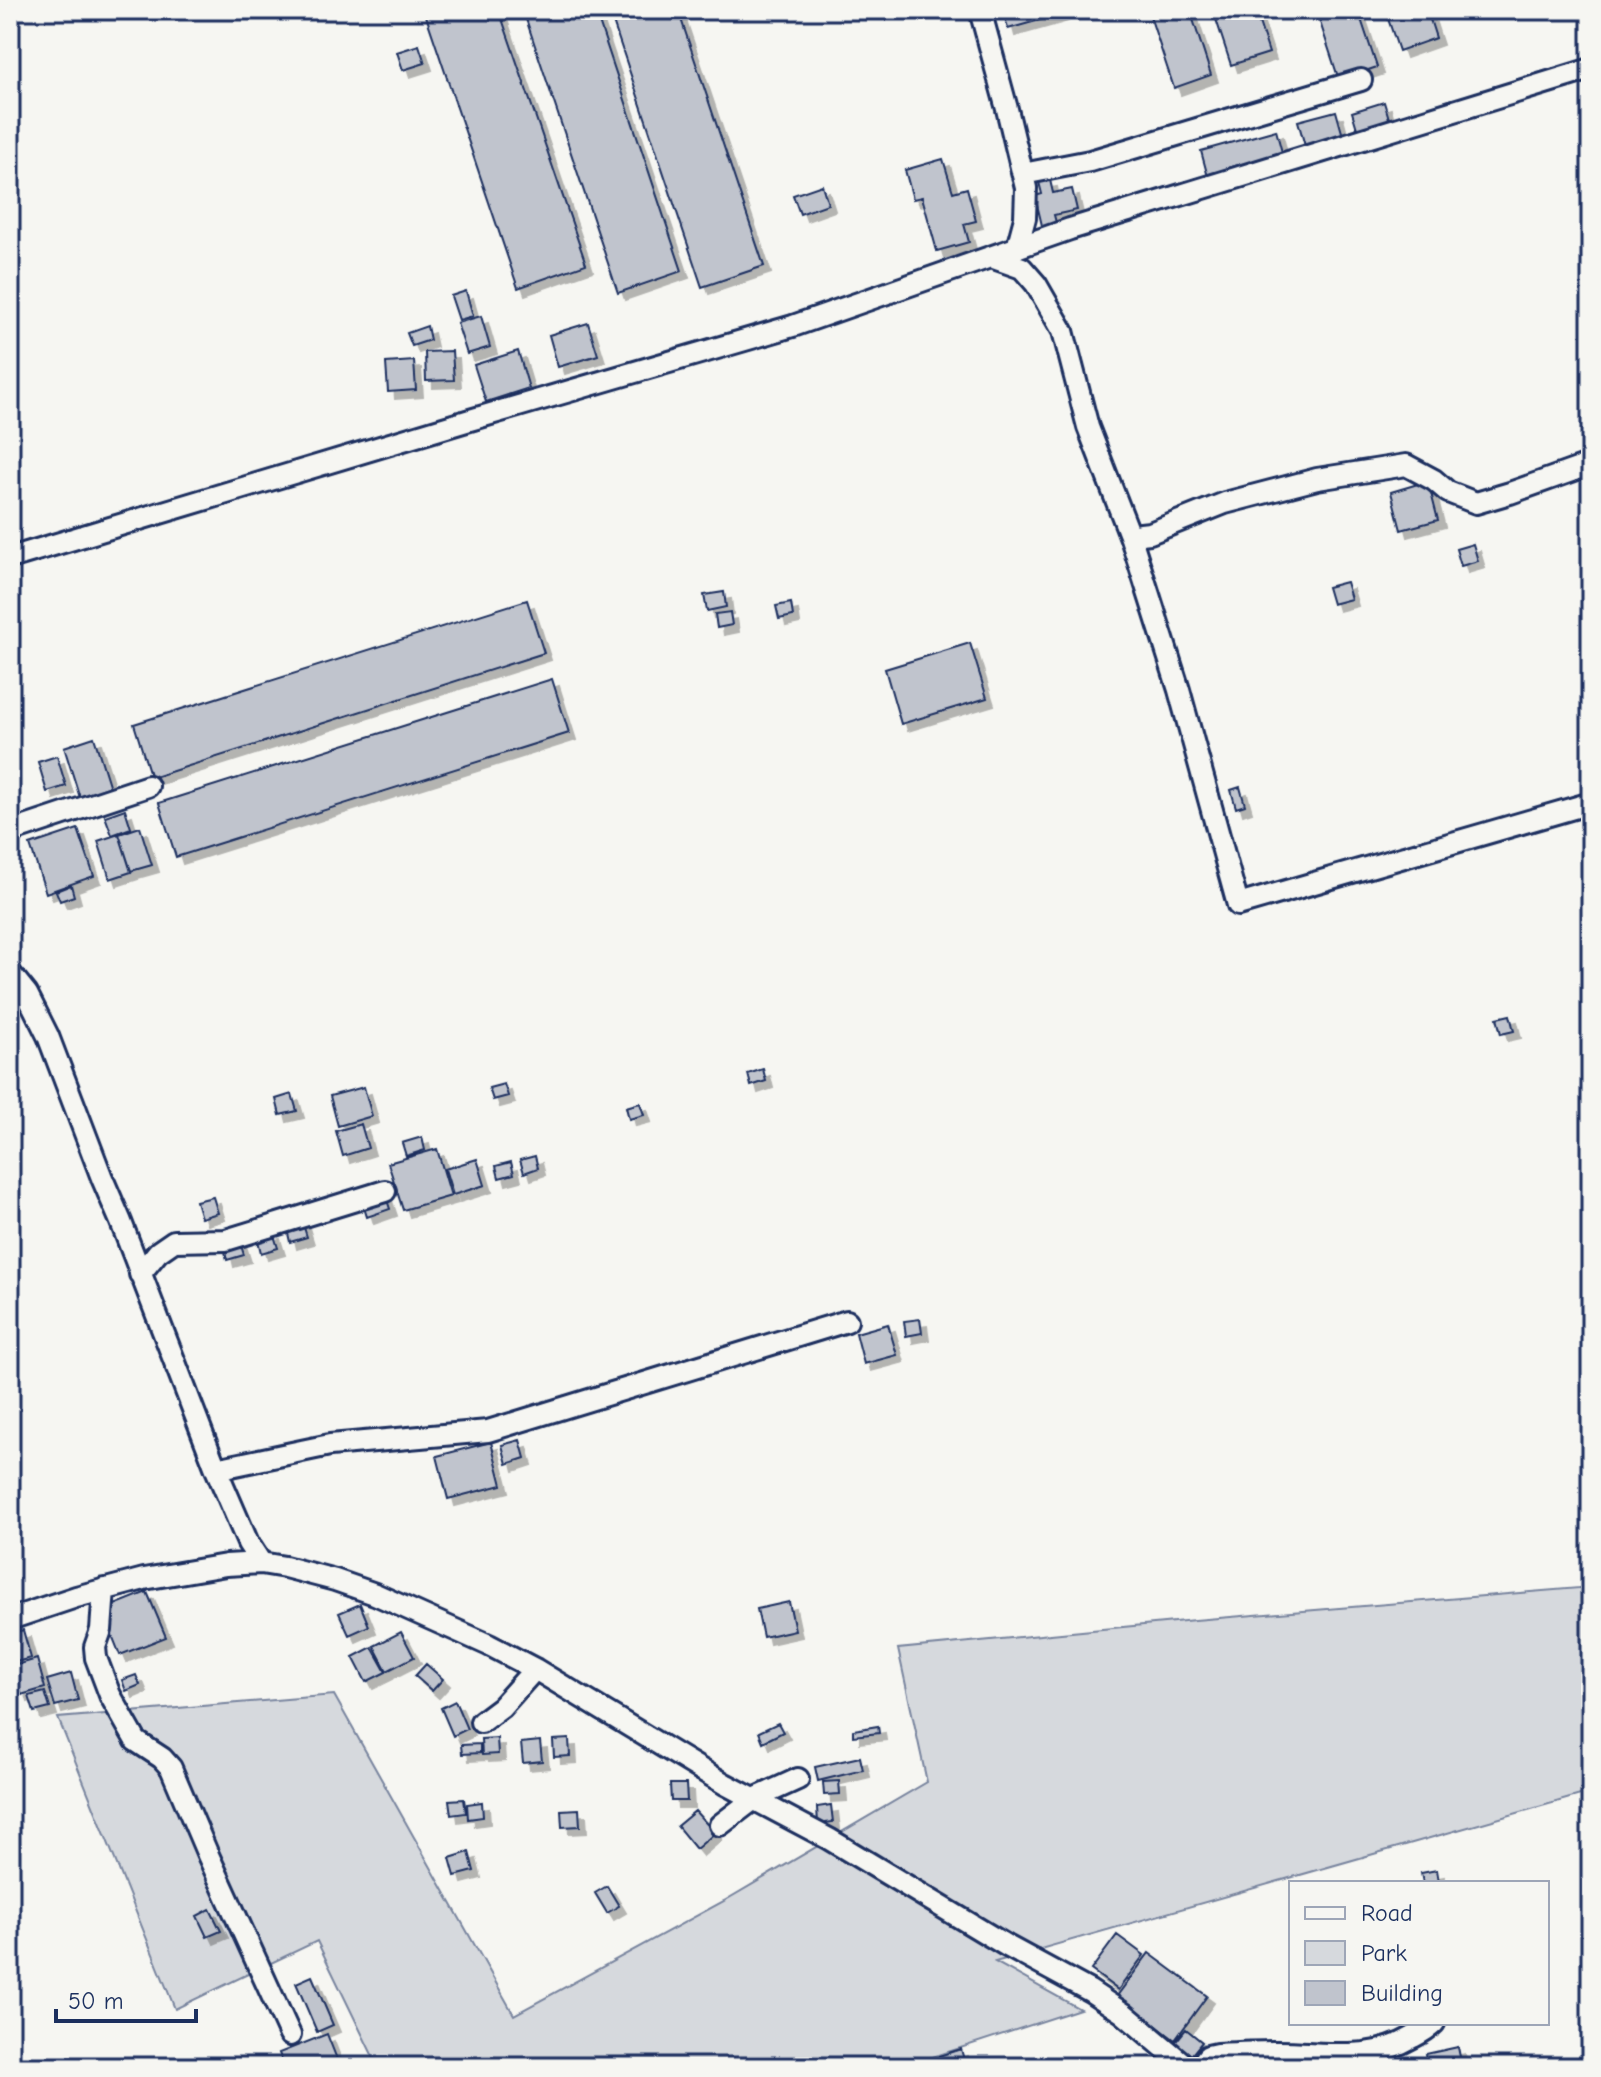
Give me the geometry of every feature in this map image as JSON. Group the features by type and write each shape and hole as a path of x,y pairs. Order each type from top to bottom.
{"street":[{"path":"980,10 1026,188 1025,218 1017,248"},
{"path":"10,558 793,326 1070,229 1591,69"},
{"path":"1023,174 1090,161 1361,80"},
{"path":"991,257 1022,268 1036,284 1063,331 1088,427 1131,538 1179,690 1238,905 1591,803"},
{"path":"1131,538 1225,503 1317,479 1406,465 1434,480 1448,492 1476,503 1591,464"},
{"path":"10,832 148,786"},
{"path":"10,973 27,994 48,1036 216,1469 248,1543 261,1563"},
{"path":"140,1274 158,1252 174,1241 226,1240 385,1191"},
{"path":"216,1469 330,1445 488,1431 847,1321"},
{"path":"10,1619 104,1589 226,1565 261,1563 303,1571 375,1594 535,1669 725,1784 829,1839 1007,1946 1090,1991 1123,2013 1187,2067"},
{"path":"104,1589 101,1630 95,1647 110,1695 136,1741 162,1758 171,1768 290,2035"},
{"path":"481,1722 501,1707 535,1669"},
{"path":"720,1825 754,1799 798,1779"},
{"path":"1200,2067 1208,2056 1217,2054 1374,2053 1401,2044 1431,2025"}],"green space":[{"path":"1591,1587 1591,1792 995,1962 1080,2009 902,2067 378,2067 317,1941 175,2009 58,1718 334,1695 514,2015 724,1901 927,1782 898,1649 1195,1620"}],"building":[{"path":"424,10 499,10 586,264 518,288"},
{"path":"523,10 595,10 682,271 618,293"},
{"path":"609,10 678,10 764,266 702,287"},
{"path":"1003,10 1060,10 1061,14 1008,29"},
{"path":"1148,10 1190,10 1211,75 1174,88"},
{"path":"1213,10 1255,10 1269,53 1231,65"},
{"path":"1316,10 1358,10 1377,67 1339,80"},
{"path":"1385,10 1427,10 1436,38 1399,51"},
{"path":"419,45 425,63 403,70 397,52"},
{"path":"1384,102 1391,125 1359,135 1352,112"},
{"path":"1336,111 1343,136 1305,146 1298,121"},
{"path":"1276,130 1283,156 1208,177 1201,151"},
{"path":"943,159 953,192 967,188 976,221 964,224 969,242 937,251 922,197 913,199 905,170"},
{"path":"1050,180 1053,193 1072,189 1077,210 1054,215 1058,230 1044,234 1035,196 1042,194 1039,182"},
{"path":"822,185 828,204 800,214 793,195"},
{"path":"466,291 473,316 459,320 451,296"},
{"path":"481,316 490,347 467,354 457,323"},
{"path":"588,323 598,355 558,367 549,335"},
{"path":"427,326 430,340 412,346 407,333"},
{"path":"452,351 454,380 426,381 425,352"},
{"path":"518,351 529,388 486,402 474,365"},
{"path":"414,361 416,390 388,392 386,363"},
{"path":"1428,481 1438,520 1401,530 1391,492"},
{"path":"1473,544 1478,561 1461,566 1456,549"},
{"path":"1346,582 1351,599 1332,604 1327,587"},
{"path":"724,592 726,607 707,611 704,595"},
{"path":"527,600 544,653 151,778 134,724"},
{"path":"791,603 793,616 779,619 776,606"},
{"path":"730,612 732,625 717,628 715,614"},
{"path":"970,643 987,698 901,724 885,669"},
{"path":"552,679 569,733 176,857 159,803"},
{"path":"94,737 111,791 81,801 64,747"},
{"path":"57,756 66,786 47,792 38,762"},
{"path":"1240,787 1245,805 1236,808 1231,790"},
{"path":"125,809 131,828 112,835 105,816"},
{"path":"140,827 152,865 131,871 119,834"},
{"path":"78,829 94,876 46,893 30,845"},
{"path":"119,834 131,872 110,879 98,841"},
{"path":"71,885 74,896 60,901 56,891"},
{"path":"1510,1015 1514,1031 1501,1034 1497,1018"},
{"path":"763,1069 766,1081 751,1086 748,1074"},
{"path":"504,1084 508,1096 493,1100 489,1088"},
{"path":"364,1087 372,1116 338,1126 330,1096"},
{"path":"292,1094 297,1111 280,1115 276,1099"},
{"path":"640,1103 644,1115 629,1119 626,1107"},
{"path":"361,1124 368,1148 343,1156 336,1131"},
{"path":"422,1137 425,1150 406,1156 402,1143"},
{"path":"437,1149 451,1196 403,1210 388,1163"},
{"path":"535,1156 538,1168 524,1173 520,1160"},
{"path":"477,1159 485,1185 453,1195 445,1169"},
{"path":"511,1162 514,1174 499,1178 496,1166"},
{"path":"385,1194 390,1209 367,1217 362,1201"},
{"path":"213,1197 218,1213 201,1218 196,1201"},
{"path":"302,1221 307,1237 290,1242 286,1225"},
{"path":"273,1232 278,1248 261,1253 257,1236"},
{"path":"239,1239 244,1255 227,1260 223,1243"},
{"path":"920,1319 922,1333 906,1336 904,1321"},
{"path":"888,1324 897,1355 864,1364 856,1333"},
{"path":"520,1440 525,1458 507,1464 502,1445"},
{"path":"491,1442 502,1485 448,1499 437,1456"},
{"path":"147,1592 166,1637 120,1655 102,1610"},
{"path":"789,1602 795,1630 763,1637 757,1609"},
{"path":"360,1604 369,1626 349,1635 339,1613"},
{"path":"23,1630 31,1658 12,1663 10,1634"},
{"path":"401,1632 414,1657 387,1671 374,1646"},
{"path":"372,1647 386,1672 366,1682 353,1657"},
{"path":"37,1659 45,1688 21,1695 13,1666"},
{"path":"426,1664 443,1679 432,1691 415,1676"},
{"path":"71,1673 78,1700 55,1706 47,1680"},
{"path":"136,1675 140,1685 126,1691 122,1680"},
{"path":"45,1692 50,1708 34,1712 29,1696"},
{"path":"455,1701 467,1729 453,1736 441,1708"},
{"path":"778,1723 783,1732 763,1742 759,1732"},
{"path":"878,1726 879,1733 853,1736 853,1730"},
{"path":"497,1738 498,1754 482,1755 481,1739"},
{"path":"569,1739 570,1756 554,1757 553,1740"},
{"path":"540,1741 542,1761 523,1763 521,1743"},
{"path":"480,1744 480,1753 462,1754 461,1745"},
{"path":"860,1757 863,1770 818,1781 815,1767"},
{"path":"839,1781 840,1794 824,1795 823,1782"},
{"path":"670,1784 686,1784 687,1801 671,1801"},
{"path":"464,1799 466,1813 451,1815 449,1800"},
{"path":"482,1802 483,1817 468,1819 467,1804"},
{"path":"831,1805 833,1822 818,1824 817,1807"},
{"path":"579,1809 580,1826 562,1827 561,1810"},
{"path":"695,1811 715,1833 696,1849 677,1826"},
{"path":"469,1852 474,1871 455,1876 450,1858"},
{"path":"1437,1870 1439,1881 1423,1881 1421,1873"},
{"path":"607,1886 619,1906 607,1913 595,1893"},
{"path":"210,1909 221,1931 207,1937 197,1916"},
{"path":"1117,1935 1144,1955 1118,1990 1091,1970"},
{"path":"1149,1953 1207,1996 1175,2040 1117,1996"},
{"path":"312,1976 333,2025 317,2032 296,1983"},
{"path":"1186,2029 1202,2042 1189,2058 1173,2045"},
{"path":"327,2034 340,2067 284,2067 279,2053"},
{"path":"1458,2047 1462,2067 1429,2067 1426,2054"},
{"path":"961,2049 964,2060 942,2067 939,2056"}]}
